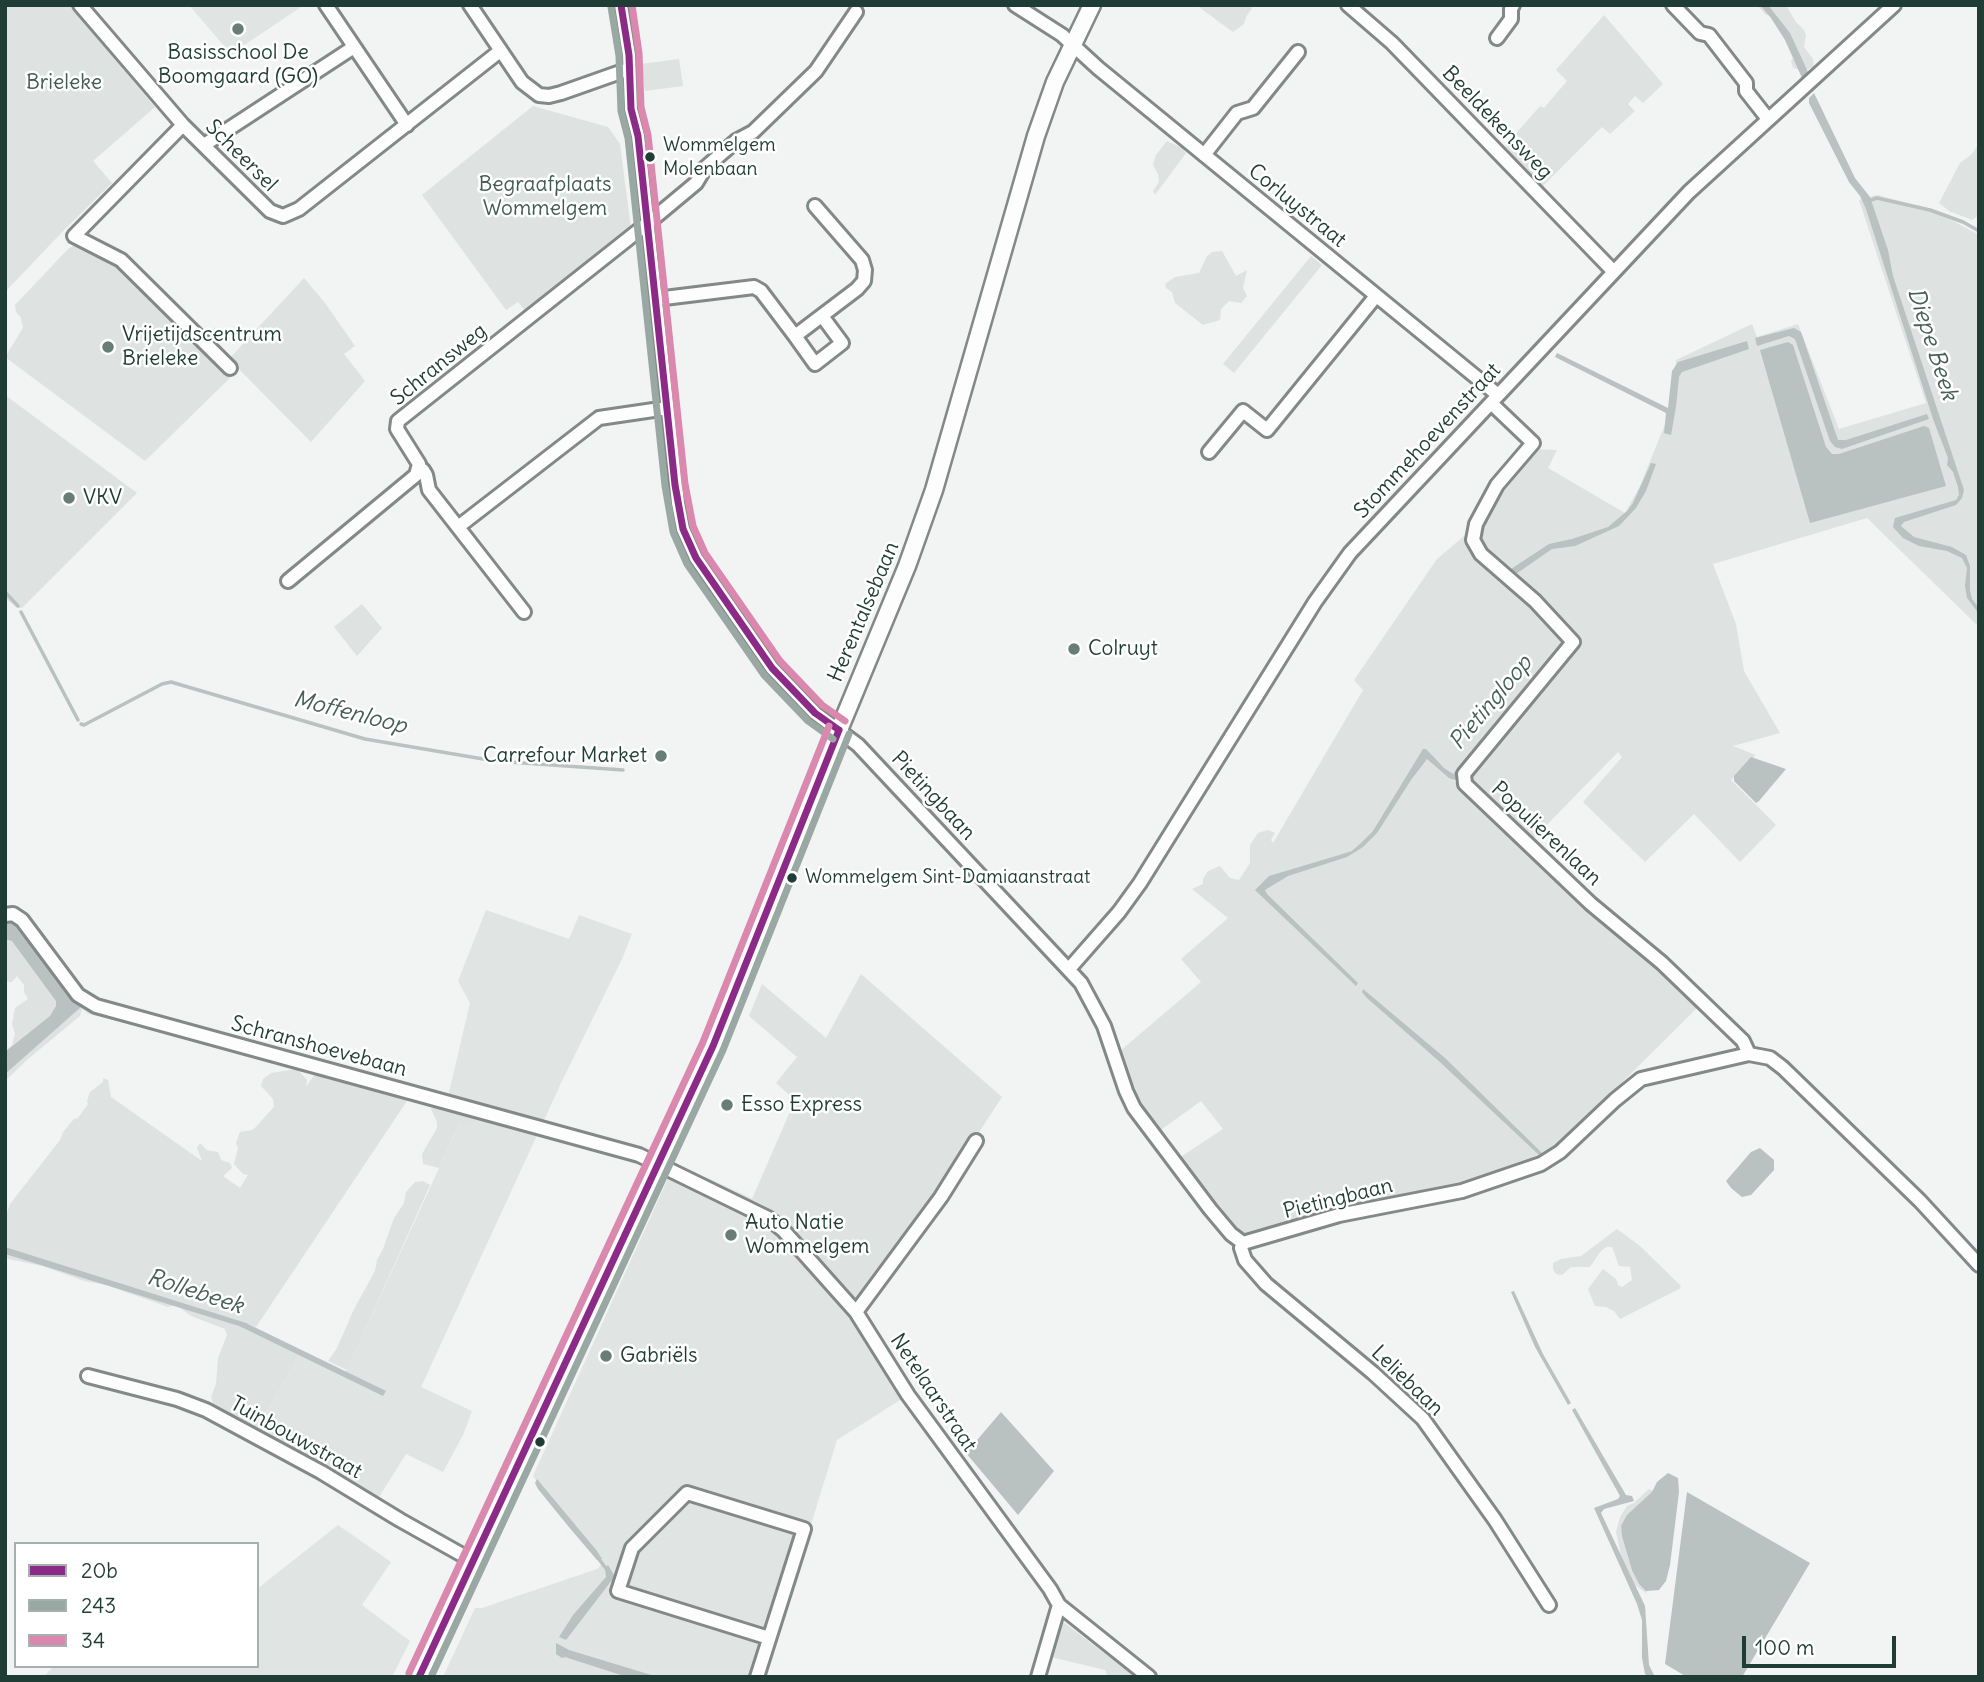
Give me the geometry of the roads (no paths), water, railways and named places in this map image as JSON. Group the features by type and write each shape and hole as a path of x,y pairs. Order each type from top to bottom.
{"main road":[{"name":"Herentalsebaan","path":"419,1677 713,1046 923,525 1036,136 1055,82 1092,5"}],"street":[{"name":"Scheersel","path":"80,5 183,125 270,211 283,216 299,209 500,51"},
{"path":"326,5 407,125"},
{"path":"470,5 522,82 539,95 561,93 629,69"},
{"name":"Pietingbaan","path":"621,5 629,55 631,109 638,136 678,503 683,529 696,558 772,668 814,712 871,758 1081,984 1099,1014 1133,1108 1231,1234 1243,1243 1339,1215 1462,1191 1541,1164 1560,1152 1615,1100 1642,1079 1749,1054"},
{"name":"Corluystraat","path":"1015,5 1062,34 1495,399"},
{"name":"Beeldekensweg","path":"1348,5 1401,52 1614,272"},
{"path":"1497,38 1511,19 1513,5"},
{"path":"1673,5 1700,33 1709,35 1746,83 1746,91 1768,119"},
{"name":"Stommehoevenstraat","path":"1069,970 1140,883 1331,578 1370,531 1689,192 1894,5"},
{"path":"648,223 696,183 705,168 736,141 753,132 796,92 822,63 856,12"},
{"path":"204,145 354,47"},
{"path":"1204,155 1237,113 1253,108 1298,52"},
{"path":"183,125 74,236 121,260 230,368"},
{"path":"795,336 864,281 862,260 815,206"},
{"name":"Schransweg","path":"419,470 419,464 397,429 398,421 648,223"},
{"path":"656,299 754,287 761,291 815,364 842,343 822,316"},
{"path":"1209,452 1243,411 1267,430 1376,296"},
{"name":"Populierenlaan","path":"1495,399 1533,443 1497,485 1473,532 1473,540 1481,554 1509,577 1573,642 1464,774 1465,784 1591,904 1671,972 1743,1041 1749,1054"},
{"path":"458,527 599,418 667,408"},
{"path":"288,581 412,479 419,470 423,470 429,490 524,612"},
{"name":"Schranshoevebaan","path":"5,915 13,914 22,920 78,995 96,1006 531,1124 639,1155 658,1165"},
{"path":"1749,1054 1770,1058 1783,1068 1920,1201 1979,1265"},
{"path":"856,1312 941,1197 976,1141"},
{"name":"Netelaarstraat","path":"658,1165 768,1218 783,1230 856,1312 908,1395 1059,1605 1149,1677"},
{"name":"Leliebaan","path":"1243,1243 1241,1248 1245,1260 1266,1284 1373,1373 1423,1419 1495,1520 1549,1605"},
{"name":"Tuinbouwstraat","path":"88,1376 177,1399 206,1410 321,1472 473,1561"},
{"path":"757,1677 804,1529 687,1493 632,1548 618,1591 769,1638"},
{"path":"1038,1677 1059,1605"}],"waterway":[{"path":"1868,201 1877,198 1930,210 1979,231"},
{"name":"Moffenloop","path":"5,592 18,606"},
{"name":"Moffenloop","path":"21,612 78,720"},
{"name":"Moffenloop","path":"81,724 84,725 162,684 171,682 365,739 495,761 623,770"},
{"name":"Rollebeek","path":"598,1558 608,1571"}],"place":[{"name":"Basisschool De Boomgaard (GO)","path":"238,29"},
{"name":"Wommelgem Molenbaan","path":"650,157"},
{"name":"Vrijetijdscentrum Brieleke","path":"108,347"},
{"name":"VKV","path":"69,498"},
{"name":"Colruyt","path":"1074,649"},
{"name":"Carrefour Market","path":"661,756"},
{"name":"Wommelgem Sint-Damiaanstraat","path":"792,878"},
{"name":"Esso Express","path":"727,1105"},
{"name":"Auto Natie Wommelgem","path":"731,1235"},
{"name":"Gabriëls","path":"606,1356"}],"park label":[{"name":"Brieleke","path":"64,83"},
{"name":"Begraafplaats Wommelgem","path":"545,197"}],"water label":[{"name":"Diepe Beek","path":"1932,344"},
{"name":"Pietingloop","path":"1491,703"}]}
